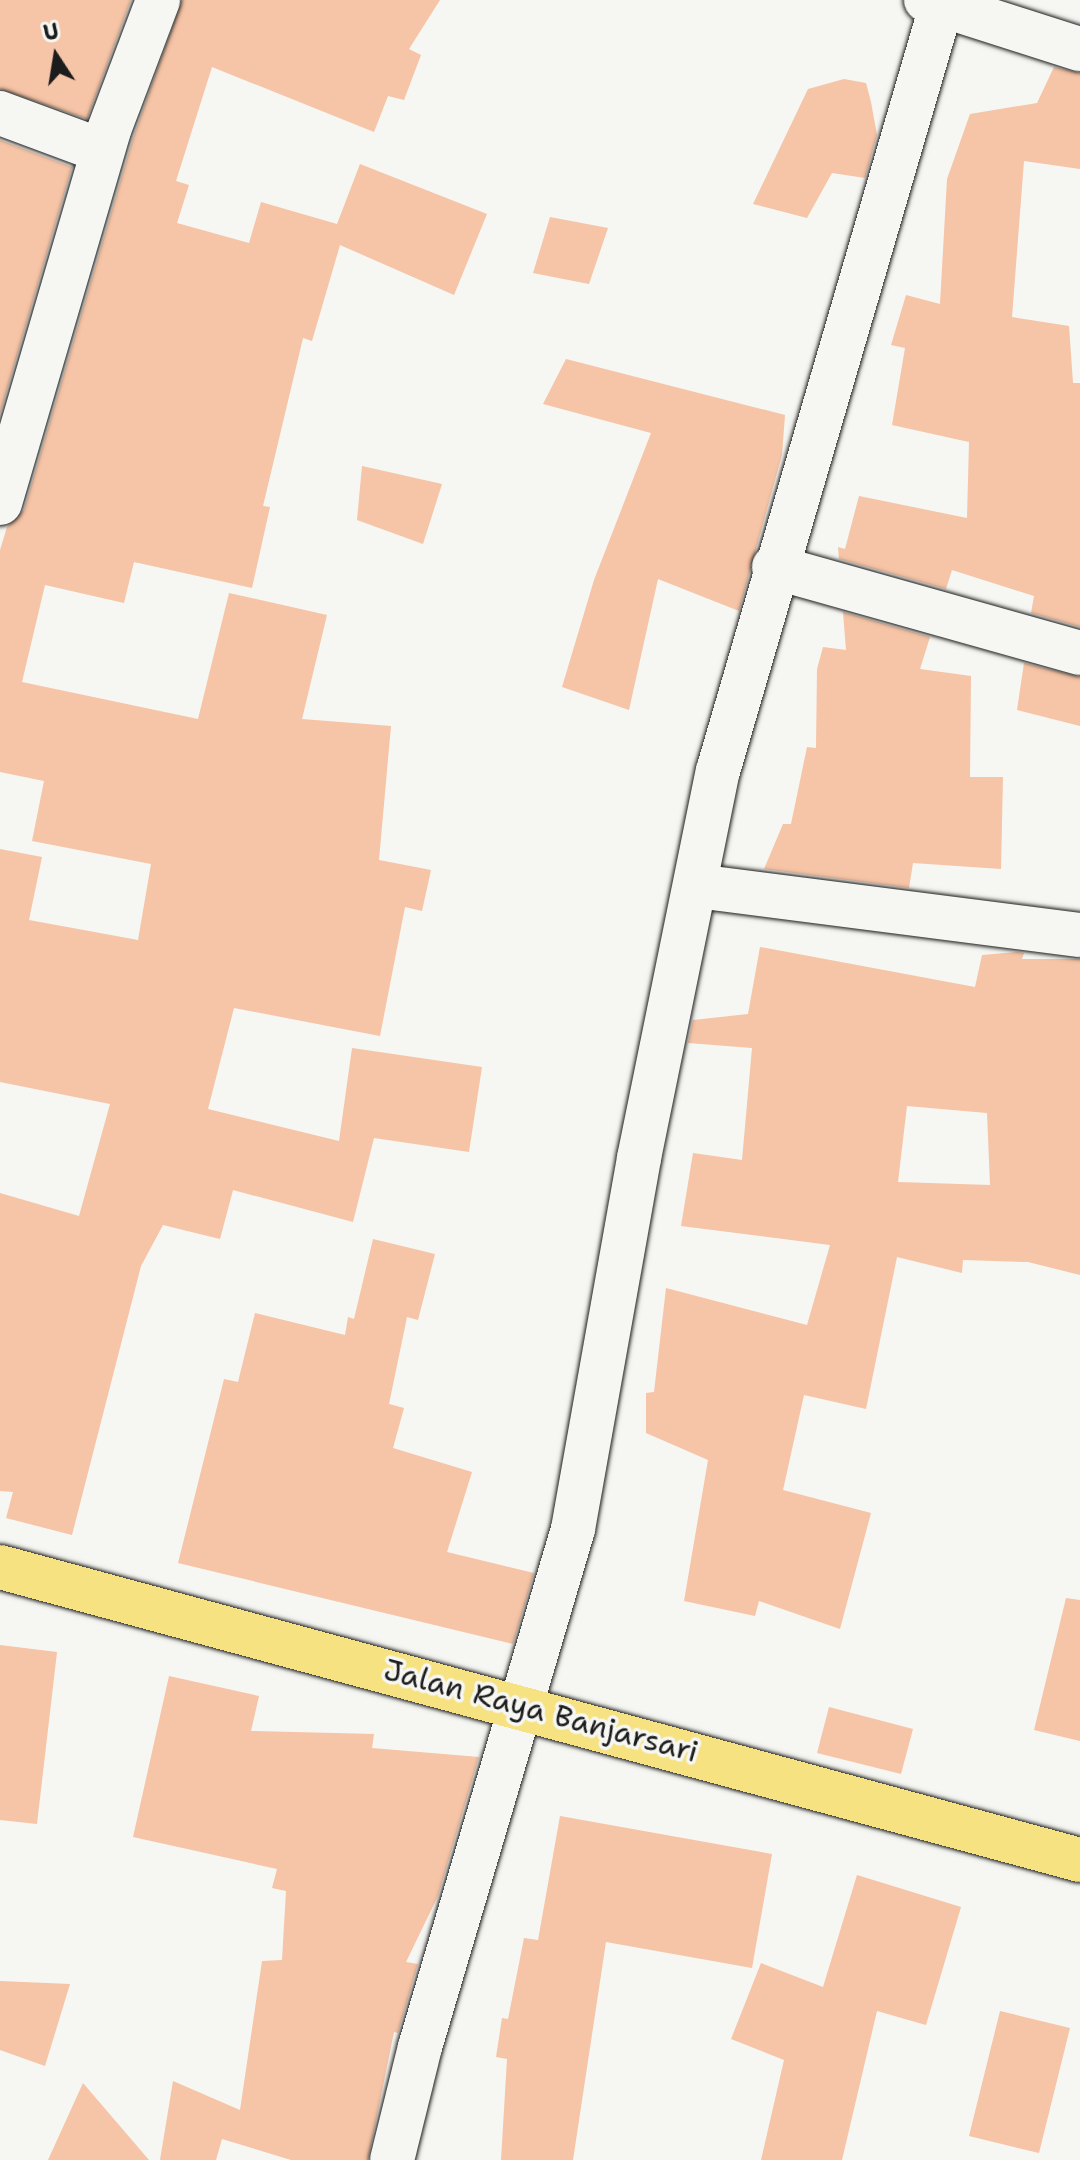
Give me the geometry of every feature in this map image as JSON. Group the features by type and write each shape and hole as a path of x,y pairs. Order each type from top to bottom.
{"highway":[{"name":"Jalan Raya Banjarsari","path":"0,1567 524,1705 1080,1860"}],"street":[{"path":"0,503 102,151 158,0"},
{"path":"392,2160 420,2047 524,1705 573,1529 639,1158 697,886 718,771 937,3 1080,49"},
{"path":"0,113 102,151"},
{"path":"774,567 1080,653"},
{"path":"697,886 1080,935"}],"building":[{"path":"0,0 131,0 87,119 0,89"},
{"path":"182,0 440,0 409,49 421,55 404,100 388,96 374,132 212,67 176,181 189,185 177,223 249,243 261,202 337,224 360,164 487,214 454,295 340,245 312,341 303,338 263,506 270,507 252,588 134,562 124,603 45,585 22,682 198,719 229,593 327,615 302,719 391,726 379,860 431,870 422,911 405,907 380,1036 234,1008 208,1109 339,1141 352,1048 482,1067 469,1152 374,1138 353,1222 233,1190 220,1239 163,1225 141,1266 72,1535 6,1518 13,1492 0,1491 0,1193 79,1216 110,1104 0,1082 0,849 42,857 29,920 138,940 151,864 32,841 44,781 0,772 0,550 7,527 24,510 133,138"},
{"path":"1054,67 1080,73 1080,169 1024,161 1012,317 1069,326 1073,383 1080,383 1080,627 1031,613 1034,596 952,570 946,589 839,559 838,547 845,549 859,496 967,518 969,442 892,425 905,348 891,345 906,295 940,304 947,179 970,114 1037,103"},
{"path":"844,79 866,83 871,102 877,135 865,178 832,173 807,218 753,204 808,89"},
{"path":"0,140 72,167 0,414"},
{"path":"550,217 608,228 589,284 533,273"},
{"path":"566,359 785,415 782,455 739,611 658,579 629,710 562,687 594,580 651,433 543,404"},
{"path":"362,466 442,484 423,544 357,520"},
{"path":"843,612 930,637 920,669 971,676 970,777 1003,777 1001,869 913,863 909,888 764,869 783,824 791,824 807,747 816,748 817,669 823,647 846,650"},
{"path":"1024,663 1080,677 1080,726 1017,710"},
{"path":"760,947 975,987 982,955 1017,952 1024,953 1022,959 1080,959 1080,1275 1028,1262 963,1260 962,1273 897,1257 866,1409 804,1395 783,1490 871,1513 840,1629 759,1601 755,1616 684,1601 708,1460 646,1433 646,1393 654,1392 666,1288 807,1325 830,1245 681,1226 693,1153 742,1160 752,1048 688,1043 693,1020 748,1014","holes":["907,1106 987,1113 990,1185 898,1182"]},
{"path":"373,1239 435,1254 418,1320 407,1317 389,1404 404,1408 393,1448 472,1472 447,1552 534,1573 513,1644 178,1563 224,1379 238,1382 255,1313 345,1335 348,1317 354,1319"},
{"path":"1066,1598 1080,1600 1080,1741 1034,1730"},
{"path":"0,1645 57,1652 37,1824 0,1820"},
{"path":"169,1676 259,1696 251,1731 374,1734 372,1748 479,1757 438,1896 406,1962 418,1964 398,2033 394,2032 368,2160 291,2160 222,2139 216,2160 160,2160 173,2081 240,2110 262,1961 282,1960 286,1891 272,1888 277,1869 133,1837"},
{"path":"829,1707 913,1729 901,1774 817,1753"},
{"path":"560,1816 772,1854 752,1968 606,1942 573,2160 501,2160 507,2059 496,2057 502,2018 508,2019 524,1938 538,1940"},
{"path":"857,1875 961,1907 926,2025 877,2011 842,2160 761,2160 784,2060 731,2039 761,1963 823,1987"},
{"path":"0,1981 70,1984 45,2066 0,2050"},
{"path":"1000,2011 1070,2028 1039,2153 969,2136"},
{"path":"83,2083 149,2160 48,2160"}]}
